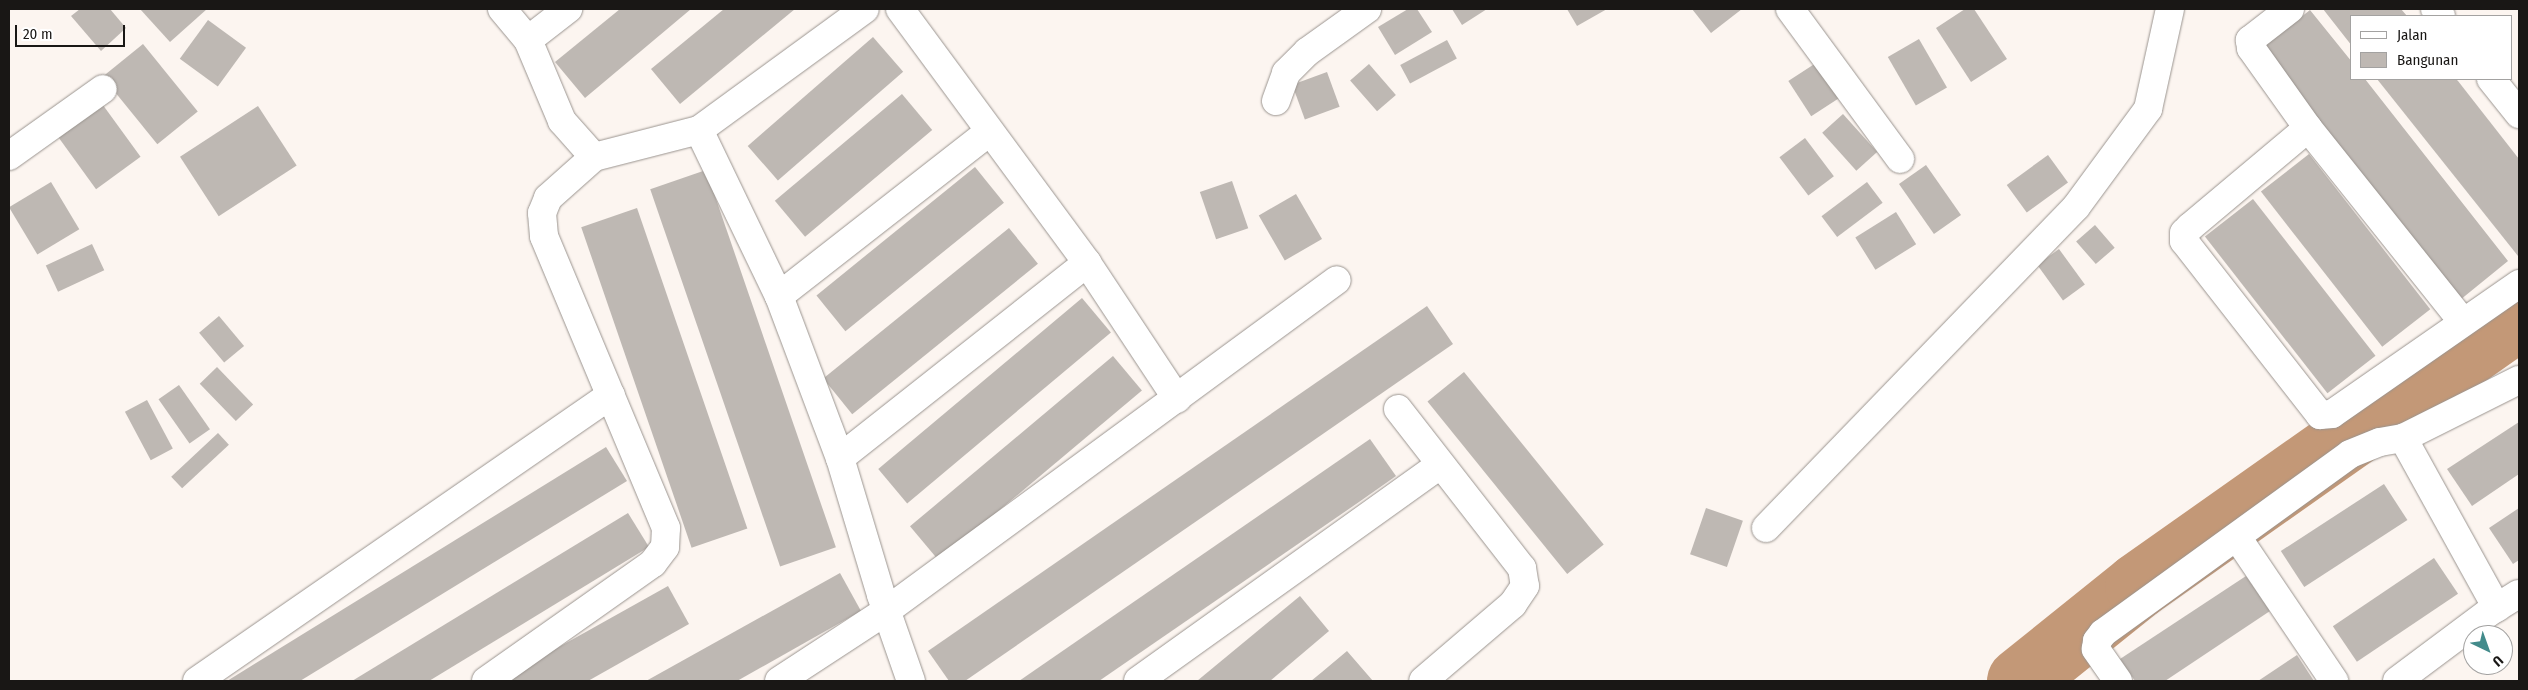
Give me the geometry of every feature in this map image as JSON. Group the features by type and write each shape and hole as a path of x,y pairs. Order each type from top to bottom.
{"street":[{"path":"502,9 528,40 562,121 594,157"},
{"path":"528,40 568,9"},
{"path":"486,681 653,563 664,548 666,528 544,236 542,213 548,198 594,157 699,130 865,9"},
{"path":"900,9 988,133 1087,263 1177,399"},
{"path":"1276,101 1286,73 1307,52 1367,9"},
{"path":"1790,9 1900,158"},
{"path":"1766,528 2076,208 2148,109 2170,9"},
{"path":"2290,9 2250,40 2251,48 2308,128 2463,322"},
{"path":"2492,80 2519,114"},
{"path":"9,156 103,89"},
{"path":"2308,128 2190,227 2184,233 2184,241 2320,415 2332,414 2519,284"},
{"path":"699,130 779,296 840,458 886,611 911,681"},
{"path":"779,296 988,133"},
{"path":"840,458 1087,263"},
{"path":"779,681 886,611 1337,280"},
{"path":"2118,681 2096,650 2097,641 2103,633 2350,454 2380,442 2403,438 2519,380"},
{"path":"197,681 611,395"},
{"path":"1398,408 1440,465 1522,568 1524,586 1513,604 1423,681"},
{"path":"2398,681 2508,601 2403,438"},
{"path":"1138,681 1440,465"},
{"path":"2237,537 2334,681"}],"building":[{"path":"80,9 110,9 126,28 101,51 71,16"},
{"path":"140,9 207,9 170,42"},
{"path":"620,9 691,9 585,98 555,62"},
{"path":"724,9 795,9 680,104 651,69"},
{"path":"1408,9 1417,9 1432,32 1395,55 1378,27"},
{"path":"1452,9 1487,9 1462,25"},
{"path":"1567,9 1607,9 1577,26"},
{"path":"1692,9 1742,9 1711,33"},
{"path":"1965,9 1974,9 2007,59 1971,82 1936,28"},
{"path":"2323,9 2401,9 2406,15 2350,15 2350,43"},
{"path":"2310,10 2350,60 2350,80 2366,80 2508,261 2460,300 2262,48"},
{"path":"208,20 246,48 218,86 180,59"},
{"path":"873,37 903,72 778,181 748,146"},
{"path":"1919,39 1947,87 1916,105 1888,57"},
{"path":"1447,40 1457,59 1410,83 1400,65"},
{"path":"143,44 198,112 157,144 103,77"},
{"path":"1816,63 1839,98 1811,116 1788,81"},
{"path":"1369,64 1396,95 1377,111 1350,80"},
{"path":"1327,72 1340,107 1305,119 1292,85"},
{"path":"2378,80 2458,81 2519,159 2518,256"},
{"path":"902,94 932,130 805,237 775,201"},
{"path":"100,101 141,157 96,189 56,133"},
{"path":"258,106 297,166 219,216 180,157"},
{"path":"1843,114 1877,152 1856,171 1822,133"},
{"path":"1805,138 1834,176 1808,196 1779,157"},
{"path":"2309,154 2430,309 2382,347 2261,192"},
{"path":"2048,155 2068,183 2027,212 2007,185"},
{"path":"1926,165 1961,215 1934,234 1899,184"},
{"path":"975,167 1004,203 845,331 816,295"},
{"path":"706,170 836,547 780,566 650,189"},
{"path":"1232,181 1248,228 1216,239 1200,192"},
{"path":"51,182 79,229 37,254 9,207"},
{"path":"1867,182 1883,203 1837,237 1821,216"},
{"path":"1296,194 1322,239 1285,261 1259,216"},
{"path":"2253,199 2376,356 2327,393 2205,237"},
{"path":"637,208 747,529 692,548 581,227"},
{"path":"1896,212 1916,244 1875,270 1855,237"},
{"path":"2095,225 2115,248 2096,264 2076,241"},
{"path":"1009,228 1038,264 852,414 823,378"},
{"path":"92,244 104,270 58,292 46,266"},
{"path":"2059,249 2085,285 2063,300 2037,265"},
{"path":"1082,298 1111,332 907,503 878,469"},
{"path":"1427,306 1453,344 965,681 949,681 928,651"},
{"path":"219,316 244,346 224,363 199,333"},
{"path":"1113,356 1142,390 939,561 910,526"},
{"path":"217,367 253,404 236,421 200,384"},
{"path":"1464,372 1604,545 1567,574 1427,402"},
{"path":"179,385 210,429 189,444 159,399"},
{"path":"147,400 173,449 151,460 125,412"},
{"path":"2519,422 2519,474 2472,506 2447,469"},
{"path":"218,433 229,445 182,488 171,477"},
{"path":"1370,439 1396,476 1359,502 1099,681 1019,681"},
{"path":"606,447 627,481 300,681 227,681"},
{"path":"2384,484 2407,520 2304,587 2281,551"},
{"path":"1706,508 1743,521 1727,567 1690,554"},
{"path":"2519,508 2519,560 2513,564 2489,528"},
{"path":"628,513 649,547 429,681 352,681"},
{"path":"2434,558 2458,594 2357,662 2333,626"},
{"path":"840,573 861,611 737,681 646,681"},
{"path":"2246,576 2270,611 2165,681 2135,681 2120,659"},
{"path":"668,586 689,624 588,681 498,681"},
{"path":"1300,596 1329,631 1270,681 1197,681"},
{"path":"1347,651 1373,681 1311,681 1322,672"},
{"path":"2297,655 2314,681 2258,681"}],"waterway":[{"path":"2020,681 2138,586 2519,317"}]}
